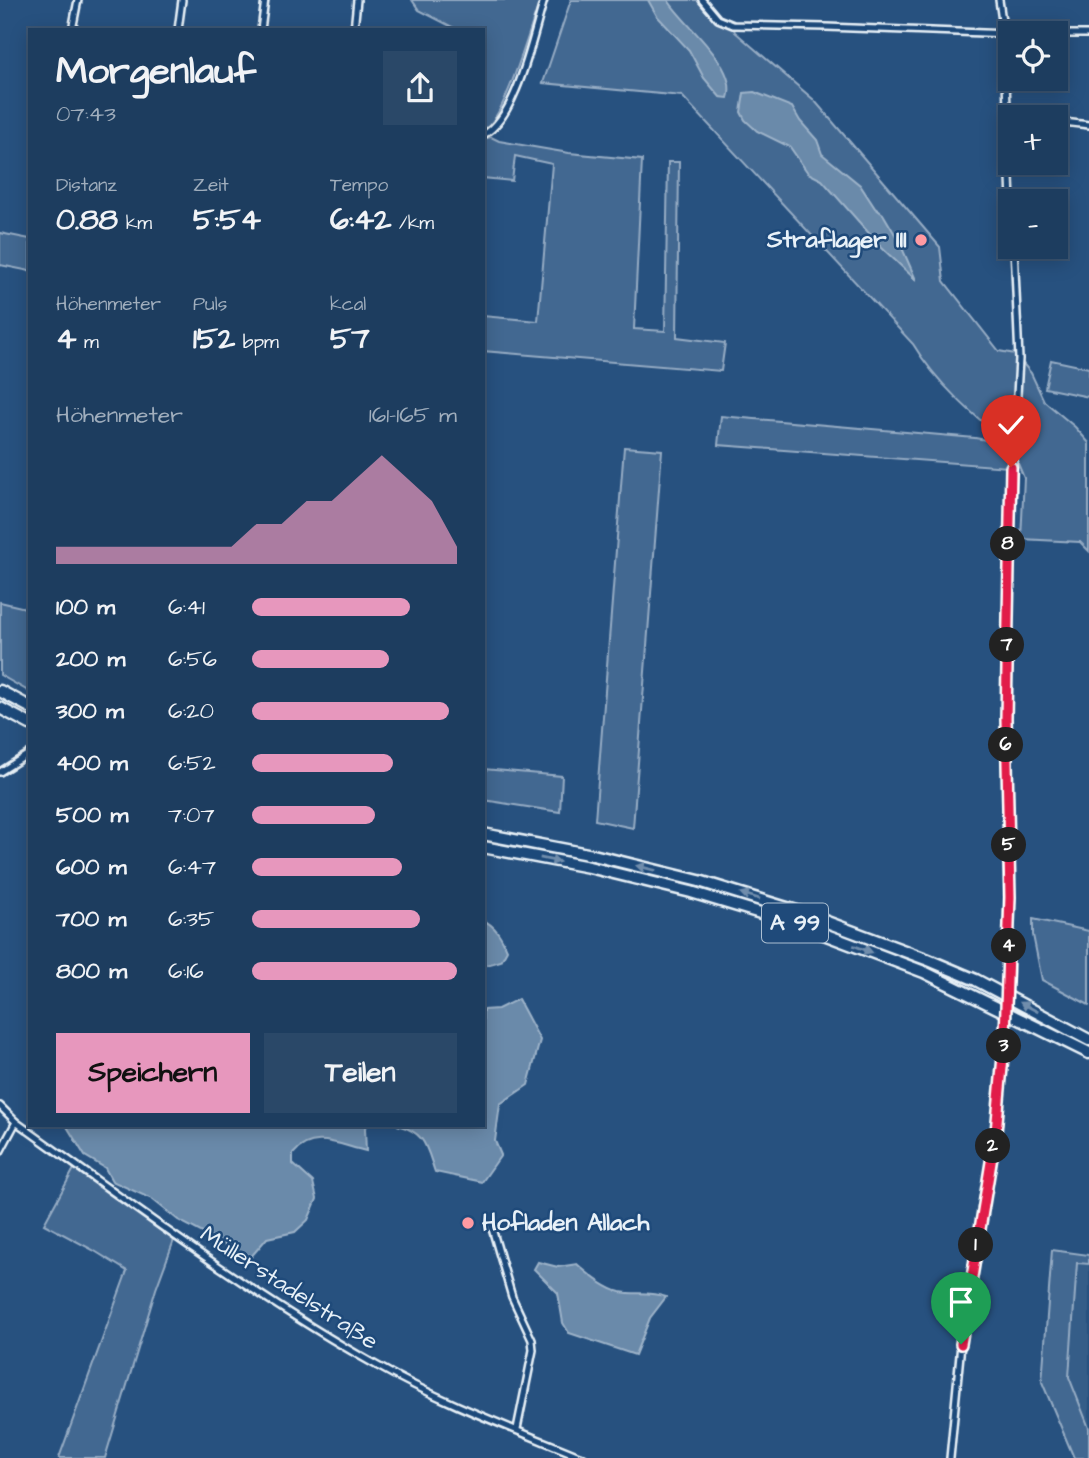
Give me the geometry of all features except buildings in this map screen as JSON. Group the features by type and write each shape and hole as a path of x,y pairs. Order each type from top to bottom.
{"highway":[{"path":"0,691 28,706"},
{"path":"0,708 28,723"},
{"name":"A 99","path":"485,834 620,861 699,881 800,912 976,980 1089,1040"},
{"name":"A 99","path":"485,847 589,867 679,889 800,925 924,972 1089,1053"}],"street":[{"path":"72,28 78,0"},
{"path":"178,28 183,0"},
{"path":"261,28 265,0"},
{"path":"354,28 357,0"},
{"path":"485,134 495,127 523,72 544,0"},
{"path":"702,0 718,19 733,25 998,34"},
{"path":"999,0 1004,21"},
{"path":"1068,34 1089,34"},
{"path":"1068,123 1089,125"},
{"path":"950,1458 961,1344 996,1132 1009,972 1006,718 1009,540 1019,347 1015,259"},
{"path":"0,772 28,754"},
{"name":"Müllerstadelstraße","path":"0,1106 16,1122 289,1314 416,1386 584,1458"},
{"path":"0,1152 16,1122"},
{"path":"491,1225 512,1297 532,1340 533,1350 517,1429"}],"shaded area":[{"path":"412,0 540,0 508,92 500,110 485,128 485,28 454,28 419,10"},
{"path":"571,0 699,0 715,19 733,27 735,32 814,100 940,247 944,281 999,351 1015,354 1031,373 1044,401 1075,427 1089,443 1089,551 1080,542 1021,539 1024,478 1011,447 1008,467 718,445 721,416 975,438 1009,444 944,386 913,344 682,96 543,83"},
{"path":"648,0 668,0 708,47 726,73 728,98 720,97 704,78 689,50 657,16"},
{"path":"754,92 792,107 817,140 822,154 860,185 875,208 883,214 899,241 916,280 882,248 822,180 808,173 790,147 757,131 745,120 741,112 744,93"},
{"path":"491,137 499,141 569,153 642,160 634,329 665,331 668,162 679,162 677,337 725,343 721,371 485,351 485,316 538,321 552,164 515,156 512,181 485,178 485,138"},
{"path":"0,233 28,239 28,271 0,265"},
{"path":"1051,360 1089,368 1089,397 1045,388"},
{"path":"624,447 662,450 633,828 595,820"},
{"path":"0,602 28,609 28,691 0,675"},
{"path":"485,769 562,776 560,812 485,800"},
{"path":"1033,919 1089,931 1089,1005 1042,980 1033,935"},
{"path":"485,921 495,929 507,950 501,961 485,965"},
{"path":"518,999 540,1040 528,1085 500,1104 495,1141 501,1155 482,1182 435,1172 423,1142 414,1132 404,1127 485,1127 485,1010 498,1009"},
{"path":"67,1127 366,1127 366,1151 318,1141 301,1147 293,1154 293,1164 313,1182 317,1199 308,1220 295,1232 267,1238 250,1258 178,1220 152,1199 112,1181 105,1168 85,1156"},
{"path":"75,1167 174,1240 156,1289 105,1458 59,1458 127,1271 44,1224"},
{"path":"1052,1250 1089,1255 1089,1264 1077,1263 1069,1377 1089,1428 1089,1458 1074,1458 1042,1382"},
{"path":"538,1262 558,1267 577,1264 614,1290 666,1297 650,1318 635,1355 569,1333 563,1323 558,1293 534,1269"},
{"path":"1077,1263 1089,1264 1089,1428 1069,1377"}],"place":[{"name":"Straflager III","path":"921,240"},
{"name":"Hofladen Allach","path":"468,1223"}],"route":[{"path":"961,1344 996,1132 1009,972 1006,718 1011,467"}]}
